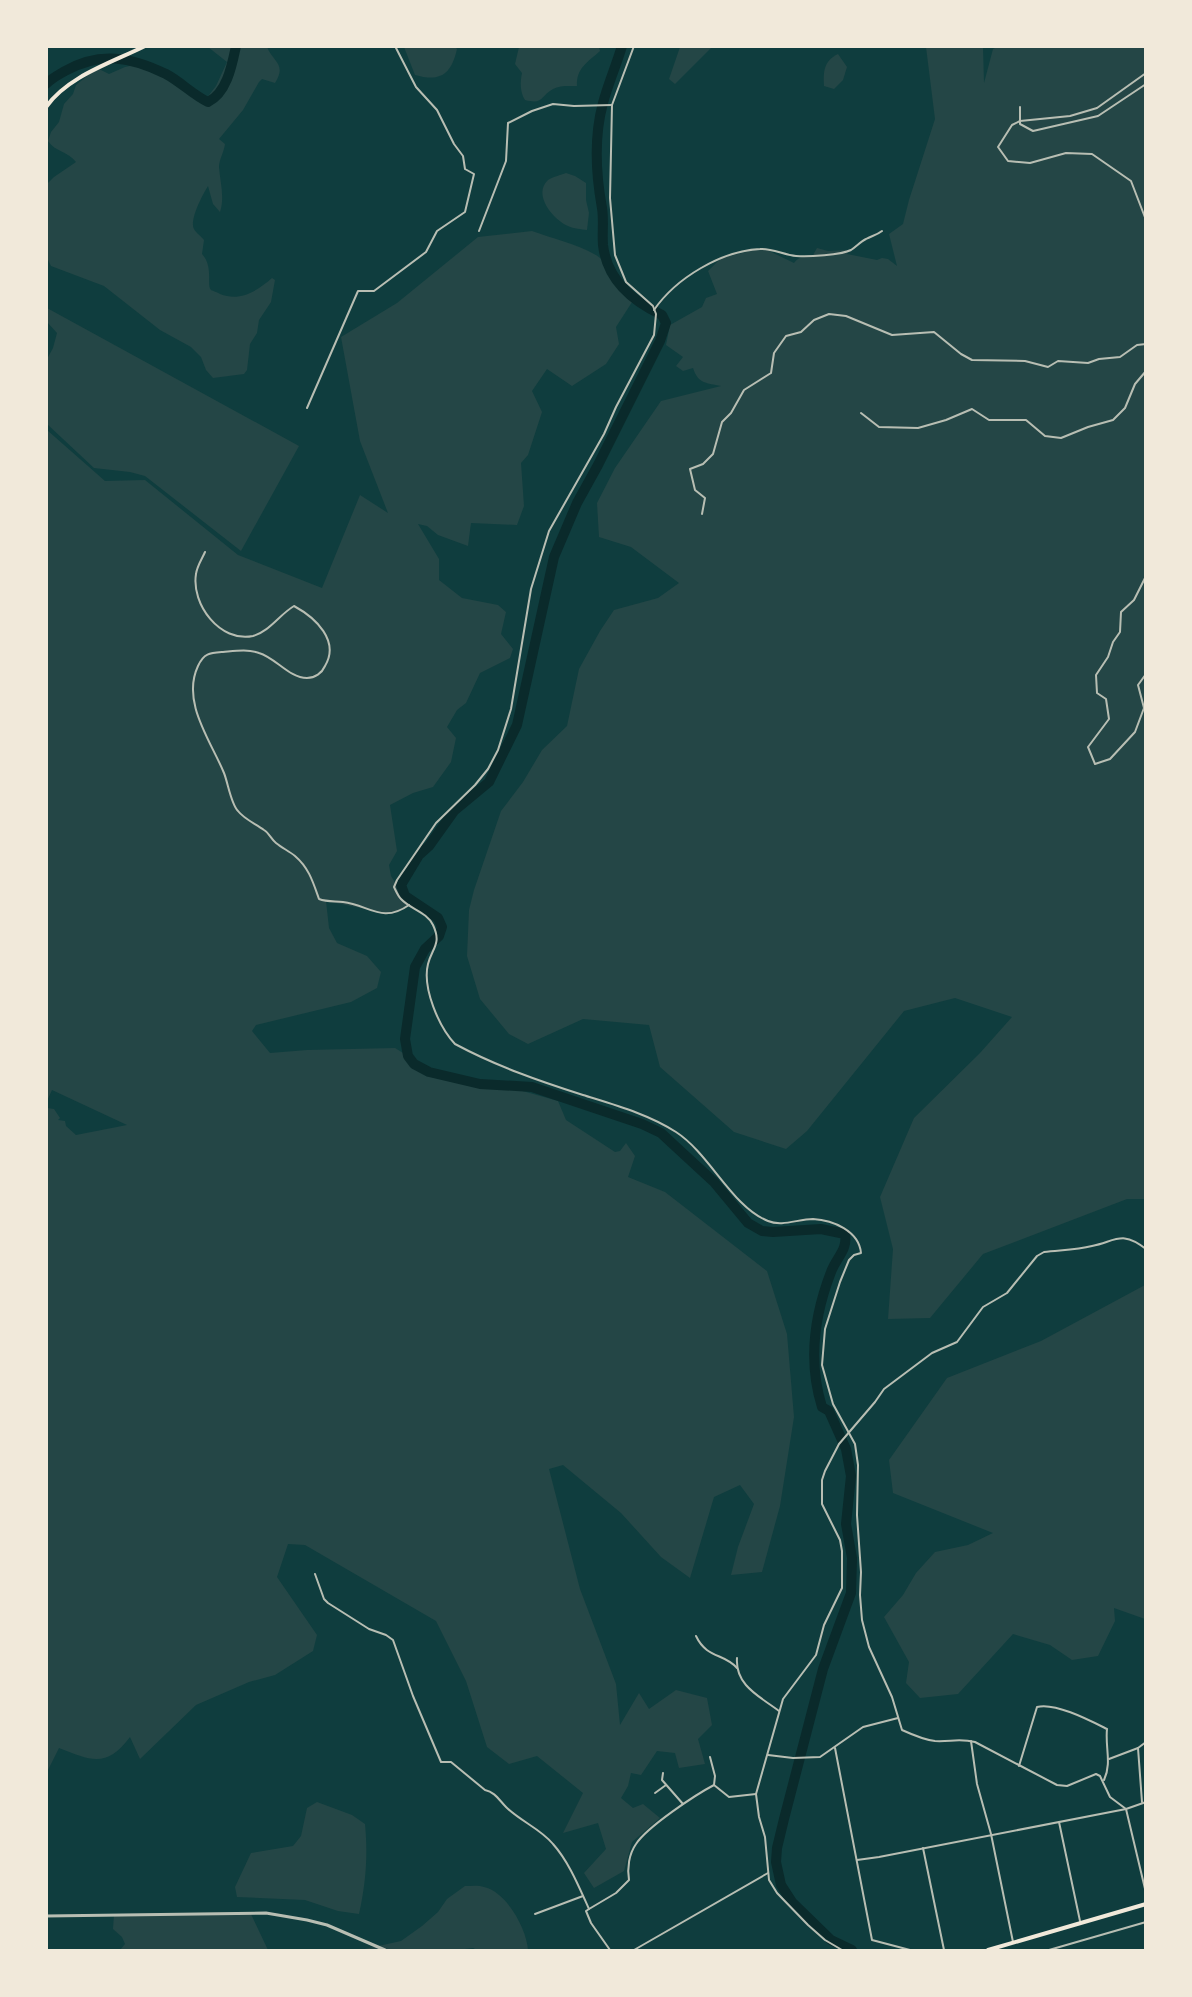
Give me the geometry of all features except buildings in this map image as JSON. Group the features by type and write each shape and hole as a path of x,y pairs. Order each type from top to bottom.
{"main road":[{"path":"46,107 66,87 144,46"},
{"path":"988,1950 1146,1904"}],"street":[{"path":"307,408 358,291 374,291 426,252 437,231 465,212 474,174 465,169 463,156 454,144 438,110 416,87 396,46"},
{"path":"634,46 611,105 610,186 615,255 626,282 653,306 655,311 654,335 588,465 549,531 531,590 512,709 498,750 488,769 475,785 436,823 394,887 399,898 420,911 432,922 437,945 428,964 429,999 448,1037 455,1044 522,1075 644,1115 676,1132 697,1150 741,1202 769,1222 788,1223 814,1220 835,1223 852,1234 861,1253 849,1260 840,1282 825,1329 822,1365 833,1404 855,1444 858,1465 857,1515 862,1620 869,1647 892,1697 902,1731 915,1737 934,1741 963,1739 971,1741 1057,1785 1067,1786 1096,1774 1100,1776 1110,1797 1126,1809 1146,1893"},
{"path":"1146,73 1097,108 1070,116 1020,121 1012,125 998,147 1008,161 1030,163 1066,153 1092,154 1131,181 1146,220"},
{"path":"1020,107 1020,121 1025,128 1033,131 1098,116 1146,84"},
{"path":"480,231 506,161 508,123 553,104 611,105"},
{"path":"655,311 671,290 712,261 732,254 763,248 798,256 833,255 850,250 882,231"},
{"path":"702,514 705,498 695,490 690,470 703,464 713,454 722,422 731,413 744,390 771,373 774,353 786,336 801,332 814,320 829,314 846,316 892,335 934,332 972,360 1025,361 1048,367 1058,361 1088,363 1099,359 1120,357 1137,345 1146,344"},
{"path":"861,414 879,427 918,428 972,409 989,420 1026,420 1045,436 1061,438 1113,420 1125,408 1135,384 1146,371"},
{"path":"205,552 195,575 196,590 207,615 216,625 232,635 260,634 294,606 317,625 330,641 332,652 319,675 309,678 299,677 260,653 234,651 203,656 197,668 194,698 200,723 223,771 237,811 263,829 304,866 311,874 319,899 345,902 382,914 400,911 408,905"},
{"path":"1146,576 1134,600 1121,612 1120,632 1096,675 1097,693 1106,699 1109,719 1088,747 1095,764 1110,759 1135,732 1144,708 1138,685 1146,674"},
{"path":"843,1950 825,1940 794,1911 777,1893 769,1880 765,1837 756,1794 785,1694 816,1655 824,1625 842,1588 840,1540 822,1504 821,1493 825,1471 839,1444 884,1389 932,1353 957,1342 983,1307 1007,1293 1037,1256 1044,1252 1093,1246 1116,1238 1128,1239 1146,1249"},
{"path":"315,1574 324,1599 328,1603 369,1629 393,1640 413,1696 441,1762 451,1762 485,1790 492,1792 506,1807 553,1843 568,1866 589,1909"},
{"path":"696,1636 700,1645 710,1654 732,1663 747,1688 779,1711"},
{"path":"736,1668 737,1658"},
{"path":"1018,1766 1037,1707 1041,1706 1085,1718 1107,1729 1106,1741 1110,1769 1104,1782"},
{"path":"768,1755 792,1758 820,1757 863,1727 898,1718"},
{"path":"971,1741 977,1784 991,1834 1013,1942"},
{"path":"1108,1759 1138,1748 1146,1742"},
{"path":"835,1748 872,1940 910,1950"},
{"path":"857,1860 1126,1809 1144,1803 1138,1748"},
{"path":"710,1757 715,1776 714,1785"},
{"path":"663,1773 662,1780 683,1804"},
{"path":"655,1793 666,1785"},
{"path":"714,1785 729,1797 756,1794"},
{"path":"610,1950 591,1923 586,1911 616,1893 629,1880 630,1855 636,1842 683,1804 714,1785"},
{"path":"1059,1822 1081,1923"},
{"path":"923,1848 944,1950"},
{"path":"634,1950 768,1873"},
{"path":"535,1914 583,1896"},
{"path":"46,1916 266,1913 327,1926 385,1950"},
{"path":"1049,1950 1146,1922"}],"shaded area":[{"path":"208,47 267,47 280,71 275,83 262,79 259,82 243,110 219,139 225,144 219,167 222,195 220,212 213,204 208,186 193,220 194,229 204,240 202,254 208,264 211,290 227,296 241,296 254,291 272,278 275,280 271,302 259,320 257,333 250,344 247,370 244,374 213,378 206,370 201,357 191,347 160,330 104,286 51,266 47,258 46,185 76,162 48,141 51,132 59,122 64,104 73,94 76,85 97,68 109,74 125,67 149,62 202,104 216,86 227,62"},
{"path":"404,47 455,47 457,49 448,70 438,77 431,78 415,75"},
{"path":"519,47 599,47 600,51 578,74 577,86 556,88 539,101 531,101 523,97 522,73 515,64"},
{"path":"680,47 712,47 675,84 669,79"},
{"path":"926,47 983,47 984,83 993,49 997,47 1145,47 1145,1199 1127,1199 983,1254 930,1318 888,1319 893,1249 880,1197 914,1118 980,1053 1012,1017 955,998 904,1011 807,1131 786,1149 734,1132 660,1067 649,1025 583,1019 528,1044 509,1034 480,999 467,956 469,910 501,811 523,782 542,750 567,726 579,669 600,631 614,610 658,598 679,583 631,547 599,537 597,503 615,468 661,401 721,386 700,380 693,368 683,371 676,366 683,357 666,345 670,325 702,307 706,298 717,294 708,271 721,258 763,248 794,263 800,258 813,255 817,248 828,251 846,250 847,254 877,260 888,259 897,266 889,234 903,224 935,119"},
{"path":"838,54 847,67 843,80 834,89 824,86 824,71 827,63"},
{"path":"566,173 586,183 589,213 587,230 573,228 562,223 551,213 544,200 542,193 548,180"},
{"path":"532,231 580,247 600,258 634,299 616,327 619,344 606,364 572,386 547,369 532,391 542,412 528,455 521,463 524,506 517,525 471,523 468,546 438,535 427,526 418,524 439,559 439,580 462,598 498,605 506,612 501,634 513,649 510,658 480,673 466,703 457,710 447,727 456,738 451,762 433,787 413,793 390,805 397,851 389,865 391,876 409,905 391,914 326,901 329,928 337,943 367,956 381,972 377,988 351,1002 256,1025 252,1031 270,1053 395,1048 408,1056 415,1064 454,1081 487,1087 512,1088 558,1101 566,1120 615,1152 620,1151 626,1143 635,1156 628,1177 665,1192 767,1271 787,1334 794,1417 780,1506 762,1572 731,1575 738,1547 754,1504 740,1485 714,1497 690,1578 661,1557 621,1513 563,1465 549,1469 580,1589 616,1684 620,1725 639,1693 649,1709 676,1690 707,1698 712,1725 698,1739 705,1764 679,1768 675,1753 657,1751 641,1775 631,1773 628,1786 621,1798 633,1808 643,1804 660,1818 632,1842 624,1871 594,1888 584,1873 606,1849 598,1823 563,1833 583,1793 537,1756 509,1764 487,1747 466,1681 436,1621 305,1545 288,1544 277,1577 317,1635 313,1651 275,1675 249,1682 196,1705 140,1759 130,1737 114,1754 106,1758 90,1758 59,1748 47,1772 47,1108 54,1109 60,1118 58,1120 65,1121 66,1126 76,1135 127,1125 52,1090 47,1101 47,430 105,481 145,480 238,555 322,588 360,495 388,513 360,441 341,337 397,303 478,237"},
{"path":"47,308 299,446 241,551 145,476 94,468 47,424 47,359 57,333 47,322"},
{"path":"1145,1285 1145,1619 1114,1608 1115,1621 1098,1656 1072,1660 1050,1645 1013,1634 958,1694 920,1698 906,1683 909,1662 884,1617 903,1595 916,1573 935,1552 968,1545 993,1533 893,1493 889,1460 947,1378 1041,1341"},
{"path":"317,1802 352,1815 365,1824 366,1869 359,1914 338,1911 305,1900 237,1897 235,1887 251,1853 293,1846 301,1836 307,1808"},
{"path":"465,1886 482,1886 492,1890 508,1904 524,1932 528,1950 477,1950 473,1948 360,1950 401,1941 422,1926 438,1912 447,1899"},
{"path":"250,1912 268,1950 120,1950 125,1944 122,1937 113,1929 114,1914"}],"waterway":[{"path":"46,84 57,75 91,61 128,60 166,74 208,102 220,92 224,85 236,46"},
{"path":"622,46 605,96 598,129 597,169 603,213 603,245 610,269 623,288 641,303 662,315 666,323 660,341 577,503 554,557 517,725 489,782 454,811 429,846 419,855 401,885 405,896 438,918 442,927 439,936 425,949 415,967 405,1039 408,1056 414,1064 429,1072 480,1084 532,1087 642,1124 661,1133 714,1182 748,1223 762,1231 821,1229 845,1234 845,1245 833,1267 820,1305 814,1356 822,1407 829,1411 846,1449 851,1476 846,1524 852,1558 851,1593 823,1669 784,1819 776,1862 781,1885 792,1902 831,1940 852,1950"}]}
